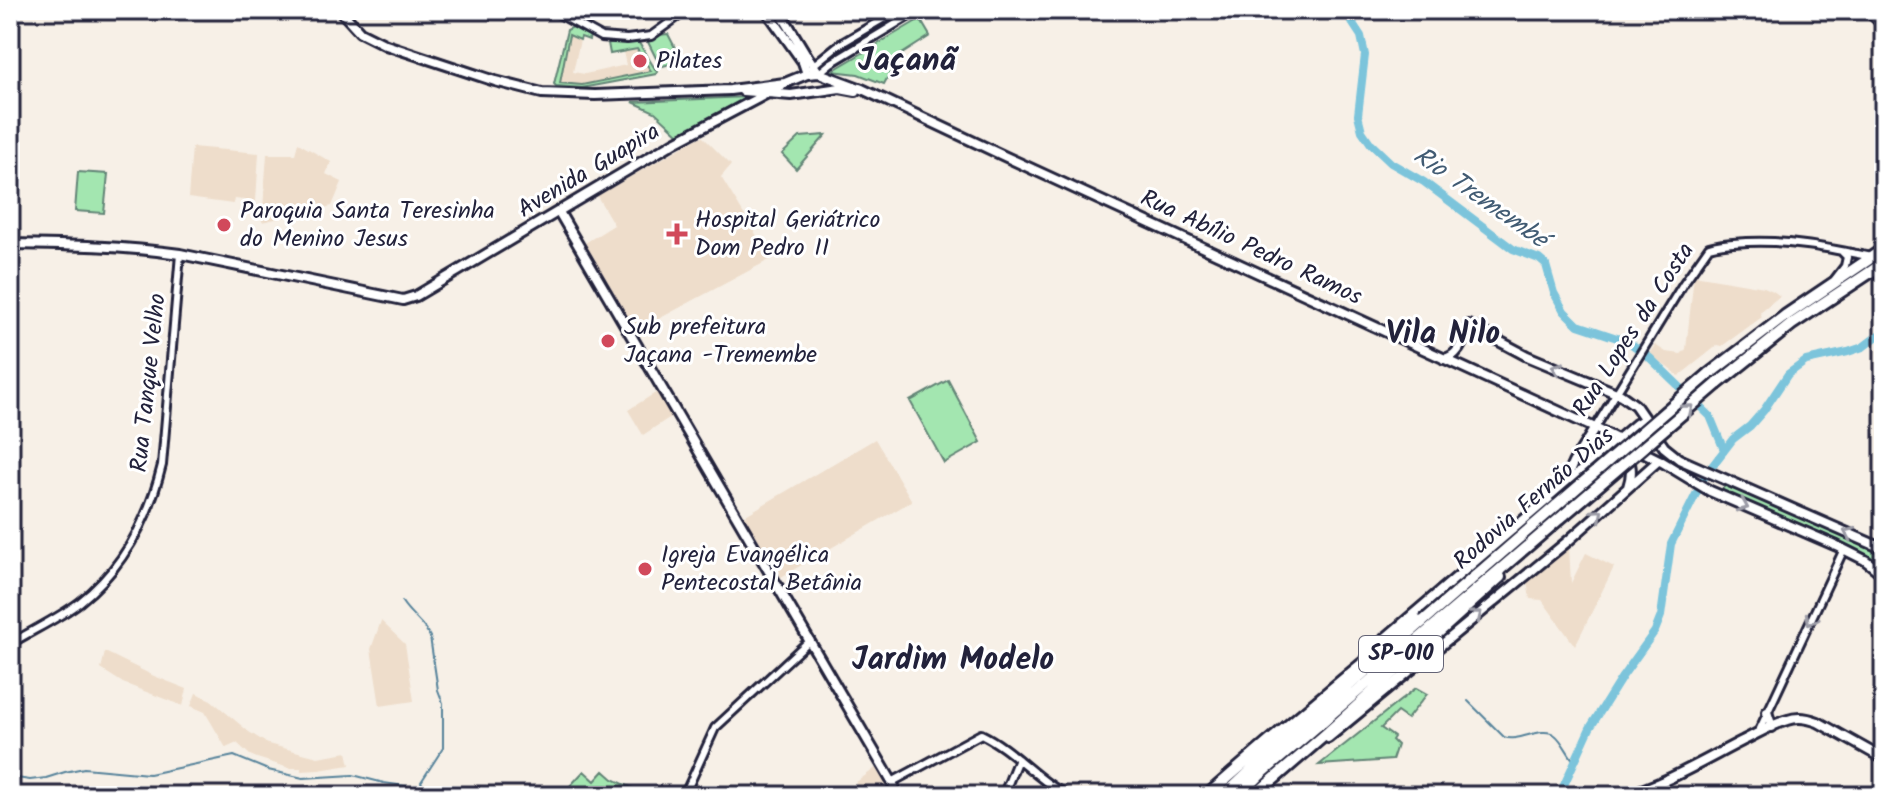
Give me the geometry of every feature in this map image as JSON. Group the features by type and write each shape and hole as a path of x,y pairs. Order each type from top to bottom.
{"highway":[{"name":"Rodovia Fernão Dias","path":"1239,796 1717,384 1792,324 1878,264 1884,249"},
{"name":"Rodovia Fernão Dias","path":"1224,796 1709,374 1830,285 1878,264"},
{"path":"1254,796 1549,534 1563,516"},
{"path":"1319,698 1488,565"},
{"name":"SP-010","path":"1207,796 1319,698"}],"main road":[{"path":"340,10 360,32 386,45 542,93 595,95 730,90 789,82 816,69"},
{"path":"766,10 803,62 807,74"},
{"path":"779,10 816,69 816,81 802,94"},
{"name":"Rua Abílio Pedro Ramos","path":"816,69 1595,428 1659,460 1709,491 1844,549 1884,575"},
{"path":"789,82 791,95"},
{"name":"Avenida Guapira","path":"10,244 106,246 180,254 403,300 416,296 686,136 789,82"},
{"path":"730,90 791,95 840,88 871,94"},
{"path":"559,212 898,796"},
{"path":"1444,359 1457,353 1469,325 1527,356 1616,392 1635,405 1669,451 1679,459 1884,549"},
{"path":"1457,353 1464,368"},
{"name":"SP-010","path":"1319,698 1607,448 1641,421 1646,421"},
{"name":"Rua Lopes da Costa","path":"1563,486 1595,428"},
{"path":"1607,448 1621,451 1629,460 1632,476 1628,488"},
{"path":"1307,750 1316,749 1568,541 1659,460"},
{"path":"1709,491 1721,487 1723,483 1719,475"},
{"path":"1775,500 1772,512 1776,520"},
{"path":"1767,712 1772,727"},
{"path":"1623,796 1661,783 1791,719 1810,719 1884,759"}],"street":[{"path":"552,10 601,37 641,38 651,36 691,10"},
{"path":"816,69 837,46 898,10"},
{"path":"816,69 919,10"},
{"path":"1866,10 1884,27"},
{"name":"Rua Lopes da Costa","path":"1595,428 1709,247 1778,242 1839,250 1878,264"},
{"path":"1830,285 1847,261 1845,254 1839,250"},
{"name":"Rua Tanque Velho","path":"10,644 89,595 119,561 137,534 162,465 180,254"},
{"path":"1758,733 1844,549"},
{"path":"684,796 715,728 810,640"},
{"path":"892,782 981,734 995,741 1046,783 1069,796"},
{"path":"1003,796 1018,759"}],"shaded area":[{"path":"566,34 580,40 573,72 585,74 626,65 623,52 642,47 657,72 582,88 556,86"},
{"name":"Hospital Geriátrico Dom Pedro II","path":"700,137 731,165 721,177 771,259 636,331 585,243 614,225 597,196"},
{"path":"298,143 331,162 326,174 342,182 332,206 262,222 267,154 295,154"},
{"path":"192,147 259,153 256,201 234,199 233,204 188,198"},
{"path":"1694,275 1764,287 1780,296 1760,312 1762,317 1722,346 1718,345 1679,376 1649,354 1655,345 1666,352 1681,354 1686,349"},
{"path":"657,392 672,416 643,435 628,410"},
{"path":"875,439 912,501 781,577 744,516"},
{"path":"1569,547 1571,583 1586,553 1614,567 1575,646 1542,600 1530,599 1527,581"},
{"path":"381,621 405,644 414,701 380,706 371,649"},
{"path":"105,652 187,689 183,706 123,683 101,669"},
{"path":"196,693 211,700 268,744 318,757 347,752 350,765 301,771 301,768 289,768 250,755 237,743 226,748 205,712 191,706"},
{"path":"877,767 893,796 864,796 855,783"}],"green space":[{"path":"920,19 930,36 899,56 884,84 858,74 832,71"},
{"path":"573,27 590,36 589,40 581,37 580,40 569,35 560,83 582,85 651,71 637,49 610,54 608,43 639,43 656,74 582,88 556,86 567,30"},
{"path":"668,34 682,61 663,66 648,42 658,35"},
{"path":"747,97 679,134 655,112 633,102"},
{"path":"826,135 796,169 782,154 800,137"},
{"path":"78,172 108,174 104,213 75,211"},
{"path":"948,380 981,442 944,463 910,401"},
{"path":"1725,480 1884,550 1884,574 1870,560 1718,492 1724,487"},
{"path":"1416,688 1427,694 1407,719 1397,712 1381,728 1394,737 1392,740 1397,745 1392,760 1319,765"},
{"path":"584,771 595,781 604,771 632,788 626,796 581,796 570,786"}],"waterway":[{"name":"Rio Tremembé","path":"1344,10 1361,36 1365,55 1358,115 1362,131 1371,144 1391,163 1424,182 1513,249 1546,265 1554,293 1564,311 1578,325 1629,342 1650,358 1710,416 1724,450"},
{"path":"1559,796 1590,728 1655,631 1661,616 1671,544 1706,474 1733,439 1764,410 1788,374 1806,361 1863,347 1884,331"},
{"path":"402,602 430,637 443,703 443,748 421,782 425,788"},
{"path":"1468,701 1504,737 1550,732 1560,740 1574,761"},
{"path":"10,777 30,780 84,768 149,774 234,756 268,770 303,778 353,775 425,789 444,796"}],"place":[{"name":"Pilates","path":"640,61"},
{"name":"Paroquia Santa Teresinha do Menino Jesus","path":"224,225"},
{"name":"Hospital Geriátrico Dom Pedro II","path":"677,234"},
{"name":"Sub prefeitura Jaçana -Tremembe","path":"608,341"},
{"name":"Igreja Evangélica Pentecostal Betânia","path":"645,569"}],"district":[{"name":"Jaçanã","path":"907,61"},
{"name":"Vila Nilo","path":"1443,334"},
{"name":"Jardim Modelo","path":"953,660"}]}
